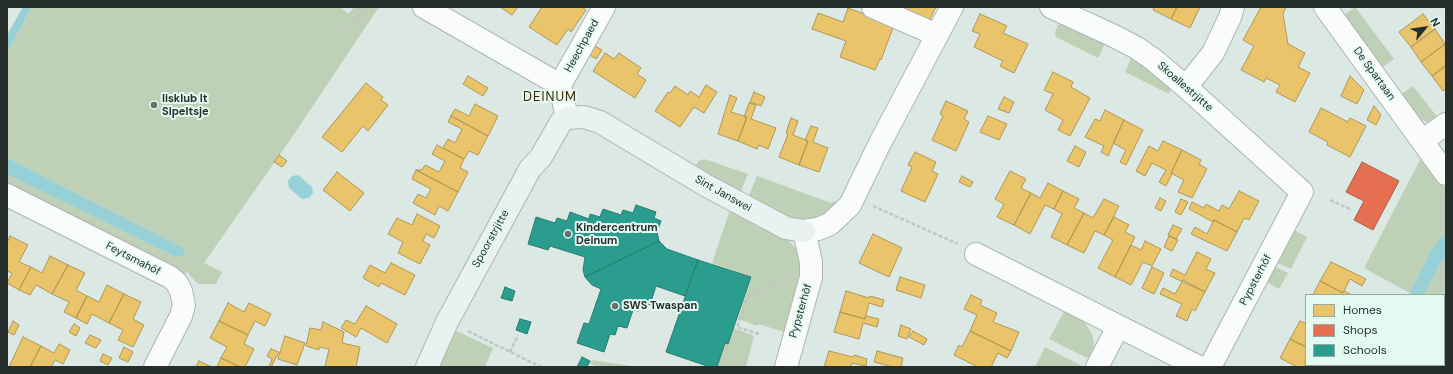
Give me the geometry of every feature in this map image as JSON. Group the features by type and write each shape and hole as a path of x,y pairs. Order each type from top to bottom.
{"street":[{"path":"424,7 560,85 567,118"},
{"name":"Heechpaed","path":"560,85 604,7"},
{"path":"873,7 937,35"},
{"name":"Sint Janswei","path":"567,118 584,117 600,122 707,186 786,228 804,231 818,229 830,224 850,205 880,143 952,7"},
{"name":"Skoallestrjitte","path":"1051,7 1137,48 1186,87 1302,192"},
{"path":"1186,87 1213,53 1233,7"},
{"name":"De Spartaan","path":"1325,7 1446,174"},
{"name":"Spoorstrjitte","path":"427,367 447,322 530,169 541,157 561,122 567,118"},
{"path":"1422,141 1446,124"},
{"name":"Pypsterhôf","path":"1210,367 1302,192"},
{"name":"Feytsmahôf","path":"7,195 170,277 177,284 181,291 184,305 181,316 155,367"},
{"name":"Pypsterhôf","path":"786,367 811,277 811,262 804,231"},
{"path":"976,254 1199,367"},
{"path":"1097,367 1118,327"}],"path":[{"path":"342,27 356,20 367,7"},
{"path":"1330,200 1352,210"},
{"path":"872,206 968,248 976,254"},
{"path":"759,334 737,327 747,296 773,287 781,281 790,270"},
{"path":"464,329 541,367"},
{"path":"510,352 518,335"}],"green space":[{"name":"Iisklub It Sipeltsje","path":"32,7 340,7 349,14 354,7 379,7 288,143 204,263 222,272 216,284 198,284 187,272 184,275 169,265 7,183 7,174 174,256 184,248 7,158 7,52"},
{"path":"1355,7 1394,59 1381,68 1343,16"},
{"path":"1066,22 1106,41 1098,58 1056,37 1055,32 1058,25"},
{"path":"1132,56 1172,86 1169,94 1125,72"},
{"path":"1413,86 1438,118 1427,122 1420,119 1400,95"},
{"path":"1422,156 1446,189 1446,235 1431,250 1410,293 1364,268"},
{"path":"704,159 748,174 740,194 693,168 699,161"},
{"path":"757,176 831,203 835,201 842,204 824,217 806,221 786,218 748,198"},
{"path":"730,210 787,239 798,251 801,261 801,274 784,332 759,324 758,326 738,319 752,277 712,263"},
{"path":"1292,229 1307,237 1291,269 1275,262"},
{"path":"1446,256 1445,303 1445,294 1425,294 1440,264"},
{"path":"1273,266 1288,273 1279,289 1265,281"},
{"path":"1065,310 1083,320 1092,334 1094,343 1091,360 1049,339"},
{"path":"734,328 754,336 746,367 717,367 725,343 728,344"},
{"path":"452,329 493,348 485,367 437,367"},
{"path":"1045,347 1084,367 1035,367"},
{"path":"592,360 637,367 598,367 589,363"}],"water":[{"path":"23,7 32,7 7,52 7,35"},
{"path":"7,158 184,248 185,253 180,257 174,256 7,174"},
{"path":"298,175 312,187 313,193 309,198 302,199 289,188 288,181 292,176"},
{"path":"1444,235 1446,235 1446,256 1440,264 1425,294 1409,294 1431,250"}],"building: Homes":[{"path":"500,7 518,7 512,15"},
{"path":"542,7 582,7 586,10 571,32 568,29 557,45 529,27"},
{"path":"909,7 936,7 929,21 907,10"},
{"path":"1154,7 1177,7 1171,19 1153,10"},
{"path":"1177,7 1200,7 1190,28 1171,19"},
{"path":"1261,7 1286,7 1283,14 1288,44 1305,53 1298,67 1310,73 1295,102 1276,92 1280,85 1266,78 1264,82 1241,70 1254,46 1243,40"},
{"path":"848,8 894,25 881,60 880,59 875,70 840,57 846,41 812,29 818,13 843,22"},
{"path":"980,14 1007,26 1003,33 1028,44 1014,73 1000,66 1003,61 974,47 980,34 972,31"},
{"path":"1423,14 1435,29 1411,47 1399,32"},
{"path":"1435,29 1445,44 1421,62 1411,47"},
{"path":"1445,44 1446,65 1432,76 1421,62"},
{"path":"593,45 602,50 596,59 588,54"},
{"path":"605,53 614,59 619,53 641,68 637,74 646,80 635,98 593,71"},
{"path":"1446,66 1446,89 1443,91 1432,76"},
{"path":"1053,72 1073,82 1071,87 1090,98 1070,136 1058,130 1063,120 1045,110 1053,94 1044,90"},
{"path":"468,76 488,88 483,96 463,84"},
{"path":"1350,76 1364,90 1357,104 1341,96"},
{"path":"366,83 383,97 381,100 388,105 368,131 363,126 342,152 322,137"},
{"path":"706,85 717,92 704,113 694,107 680,127 655,111 668,92 670,93 675,86 688,95 690,91 699,97"},
{"path":"754,92 765,97 761,106 750,102"},
{"path":"730,95 737,98 731,112 747,117 738,141 718,134"},
{"path":"1004,97 1014,102 1009,113 998,109"},
{"path":"946,101 968,111 964,119 969,122 956,151 932,140 943,116 940,114"},
{"path":"749,103 756,105 751,119 776,128 768,149 759,145 757,149 738,141 747,117 744,117"},
{"path":"475,104 498,116 488,136 451,116 455,109 469,116"},
{"path":"1374,106 1381,115 1376,125 1367,120"},
{"path":"1321,108 1348,122 1350,118 1366,126 1350,157 1327,145 1328,142 1309,132"},
{"path":"1105,110 1124,120 1108,156 1101,152 1104,146 1085,137 1095,119 1100,121"},
{"path":"451,116 488,136 478,155 469,151 464,159 443,148 448,139 455,143 462,129 448,122"},
{"path":"988,116 1007,124 999,140 980,132"},
{"path":"791,118 798,121 793,135 808,141 799,165 779,157 788,134 786,133"},
{"path":"1124,120 1143,130 1126,165 1120,162 1126,150 1113,143"},
{"path":"811,126 818,128 813,142 828,148 819,172 799,165 808,141 805,140"},
{"path":"1163,141 1182,150 1166,186 1159,182 1166,170 1152,163 1145,176 1136,171 1149,146 1158,151"},
{"path":"437,145 464,159 460,168 468,172 458,192 416,170 422,170 425,165 439,172 445,161 432,154"},
{"path":"1075,146 1086,152 1079,167 1067,161"},
{"path":"1182,150 1201,160 1199,164 1207,169 1192,198 1178,192 1184,180 1171,173"},
{"path":"915,152 936,162 932,171 938,174 925,202 901,191 912,167 908,165"},
{"path":"279,155 287,161 282,167 274,162"},
{"path":"416,170 458,192 448,211 439,206 435,215 413,203 418,194 426,198 431,189 412,179"},
{"path":"1010,171 1026,179 1021,188 1031,193 1014,225 997,217 1004,204 995,199"},
{"path":"337,172 364,193 350,211 323,190"},
{"path":"962,176 973,182 970,187 959,182"},
{"path":"1048,183 1063,191 1054,209 1045,205 1030,234 1014,225 1031,193 1040,198"},
{"path":"1063,191 1079,199 1074,208 1084,213 1067,245 1051,237 1062,214 1054,209"},
{"path":"1239,191 1259,201 1249,220 1244,218 1237,232 1214,220 1213,222 1189,209 1192,202 1204,208 1206,204 1219,211 1222,205 1229,209"},
{"path":"1160,198 1166,201 1161,211 1155,208"},
{"path":"1104,199 1119,206 1104,235 1095,231 1084,253 1067,245 1084,213 1093,218"},
{"path":"1181,199 1188,202 1181,215 1175,212"},
{"path":"417,214 440,226 434,238 426,234 423,241 430,245 420,264 398,253 403,242 388,234 397,218 412,225"},
{"path":"1114,217 1129,225 1125,232 1135,237 1115,277 1098,268 1113,240 1104,235"},
{"path":"1214,220 1237,232 1227,251 1191,234 1195,227 1207,234"},
{"path":"1173,225 1182,229 1176,239 1168,235"},
{"path":"873,234 902,248 889,277 859,263"},
{"path":"10,236 28,245 19,262 31,267 19,290 7,283 12,273 7,271 7,243"},
{"path":"1169,236 1178,240 1172,251 1164,247"},
{"path":"1145,241 1161,249 1152,266 1143,262 1131,285 1115,277 1131,245 1141,250"},
{"path":"1197,252 1211,259 1206,269 1215,273 1205,292 1170,276 1173,269 1185,275"},
{"path":"50,256 68,265 52,294 36,285 30,295 19,290 31,267 42,273"},
{"path":"1331,262 1366,279 1362,286 1350,279 1343,293 1320,281"},
{"path":"391,263 415,275 405,295 381,283 379,287 363,278 370,265 385,273"},
{"path":"68,265 85,273 76,290 87,296 76,318 64,312 69,302 52,294"},
{"path":"1152,267 1164,273 1154,294 1142,288"},
{"path":"900,277 925,285 921,298 896,290"},
{"path":"1183,280 1205,292 1195,311 1192,309 1187,321 1176,316 1182,304 1160,294 1163,288 1175,294"},
{"path":"1320,281 1343,293 1344,291 1350,294 1314,294"},
{"path":"107,285 124,294 109,323 92,314 87,324 76,318 87,296 99,302"},
{"path":"846,291 869,298 870,296 884,300 882,307 869,303 865,319 840,312"},
{"path":"124,294 141,302 133,319 144,325 133,347 118,340 123,330 109,323"},
{"path":"971,295 982,300 980,305 997,313 993,322 1019,332 1011,351 970,331 977,315 964,309"},
{"path":"228,303 244,312 249,303 271,314 265,326 255,321 248,335 219,321"},
{"path":"366,306 397,324 387,343 361,328 356,337 341,328 346,320 355,324"},
{"path":"840,312 865,319 866,316 879,319 877,327 863,323 859,339 834,332"},
{"path":"13,321 19,325 14,335 8,332"},
{"path":"219,321 248,335 244,344 254,349 245,367 240,367 221,358 227,347 210,338"},
{"path":"1300,321 1305,323 1305,346 1290,339"},
{"path":"323,322 344,332 342,343 360,347 356,367 325,367 329,349 319,347 319,350 306,346 310,328 321,330"},
{"path":"74,324 80,328 76,336 69,332"},
{"path":"901,325 911,329 907,339 898,336"},
{"path":"913,331 927,339 924,345 909,337"},
{"path":"970,331 1011,351 1007,358 998,353 991,367 978,367 954,355 959,345 962,347"},
{"path":"90,335 101,340 96,348 85,343"},
{"path":"285,336 305,343 297,365 278,359"},
{"path":"23,337 41,346 30,367 9,367"},
{"path":"1290,339 1305,346 1305,367 1297,367 1280,358"},
{"path":"59,344 70,350 63,364 55,360 51,367 30,367 41,346 54,353"},
{"path":"124,347 133,352 128,362 119,358"},
{"path":"271,349 279,352 271,367 269,367 272,359 267,356"},
{"path":"829,351 853,357 854,355 867,359 866,366 852,363 851,367 824,367"},
{"path":"877,351 903,358 901,367 893,367 874,362"},
{"path":"103,354 112,358 108,365 100,361"},
{"path":"221,358 240,367 217,367"},
{"path":"199,361 212,367 196,367"}],"building: Shops":[{"path":"1362,162 1399,181 1373,230 1354,220 1364,201 1346,192"}],"building: Schools":[{"path":"636,205 656,212 654,218 661,221 657,232 659,241 585,277 583,270 585,257 550,246 548,250 528,244 536,217 555,223 557,218 567,221 570,212 589,219 590,214 600,217 603,209 621,215 623,210 633,213"},
{"path":"659,241 667,249 698,260 685,296 656,286 650,305 642,302 639,311 633,310 627,328 618,326 615,335 610,334 604,352 577,343 584,323 589,324 601,289 592,285 585,277"},
{"path":"698,260 751,277 728,344 725,343 717,367 710,367 666,352"},
{"path":"505,287 515,291 512,301 501,298"},
{"path":"520,319 531,322 527,334 516,330"},
{"path":"582,357 590,361 587,367 577,367"}],"place":[{"name":"Iisklub It Sipeltsje","path":"154,105"},
{"name":"Kindercentrum Deinum","path":"568,234"},
{"name":"SWS Twaspan","path":"615,306"}],"district":[{"name":"DEINUM","path":"550,98"}]}
